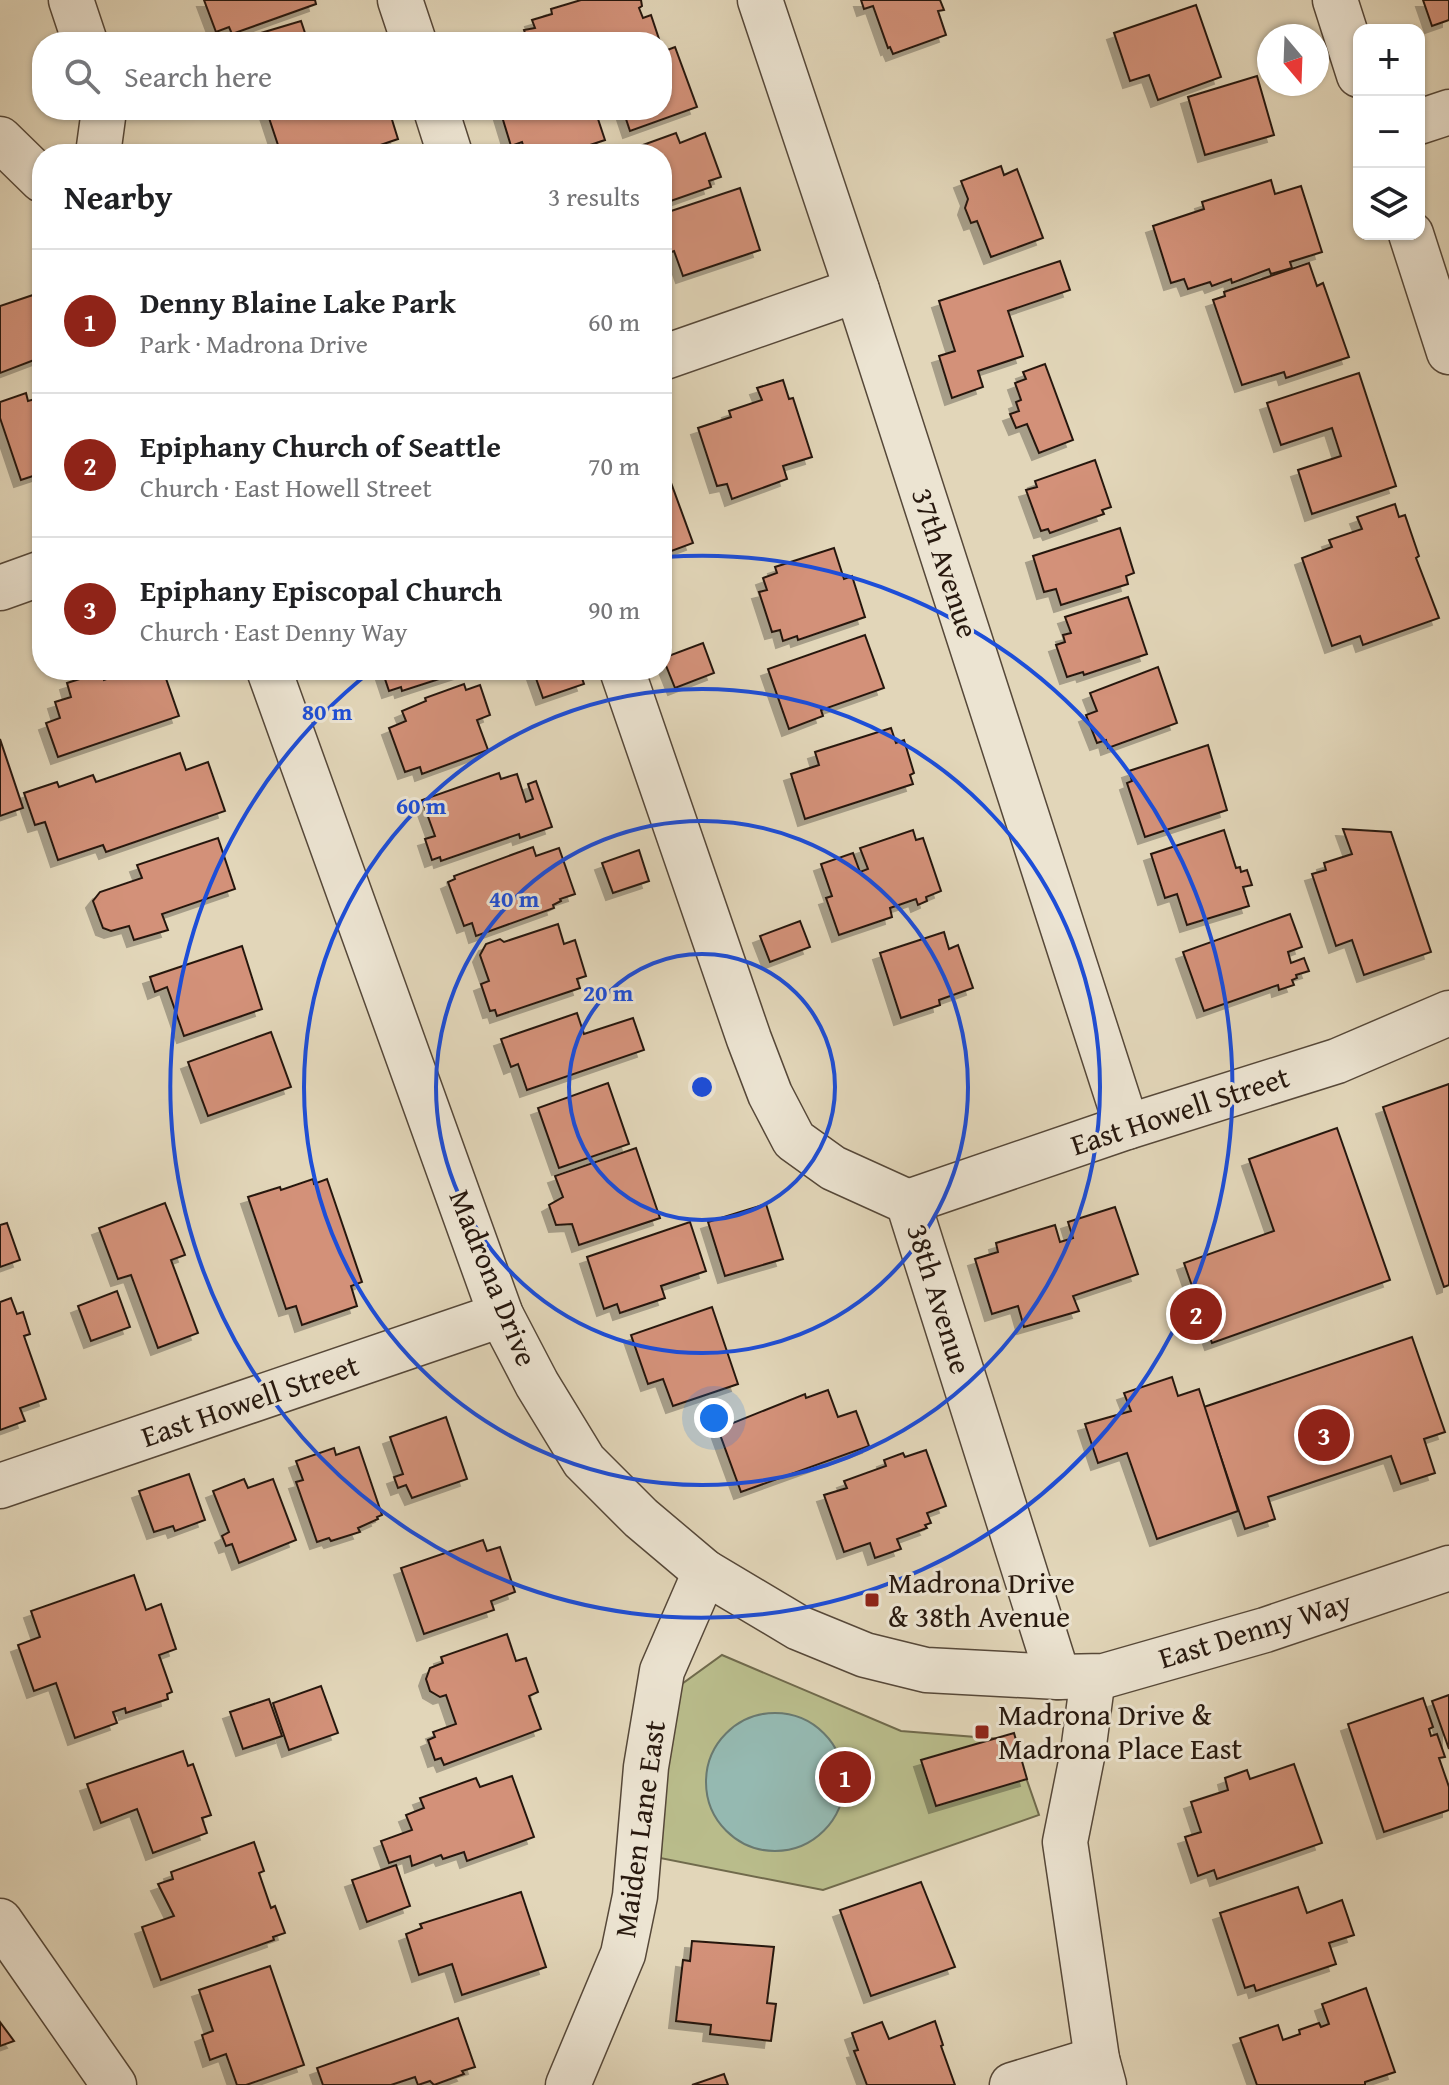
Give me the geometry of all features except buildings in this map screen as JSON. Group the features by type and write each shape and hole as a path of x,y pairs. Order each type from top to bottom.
{"street":[{"path":"71,0 82,32"},
{"path":"400,0 411,32"},
{"name":"37th Avenue","path":"760,0 857,290 1127,1127"},
{"path":"1335,0 1353,56"},
{"path":"1425,120 1449,112"},
{"path":"99,144 103,120"},
{"path":"439,120 447,144"},
{"path":"0,139 32,170"},
{"path":"1413,240 1449,352"},
{"path":"672,355 857,290"},
{"path":"0,588 32,577"},
{"name":"Madrona Drive","path":"273,680 501,1315 537,1384 584,1461 641,1518 705,1572 799,1628 865,1655 926,1670 1076,1677"},
{"name":"38th Avenue","path":"625,680 749,1039 770,1094 794,1140 833,1168 908,1202 1076,1677"},
{"name":"East Howell Street","path":"908,1202 1127,1127 1337,1061 1449,1013"},
{"name":"East Howell Street","path":"0,1486 501,1315"},
{"name":"East Denny Way","path":"1076,1677 1265,1630 1449,1568"},
{"name":"Maiden Lane East","path":"568,2085 623,1954 635,1896 646,1767 662,1671 705,1572"},
{"path":"1012,2085 1100,2072 1065,1842 1083,1752 1076,1677"},
{"path":"0,1921 114,2085"}],"green space":[{"path":"722,1655 901,1731 1013,1740 1039,1815 823,1890 660,1858 668,1694"}],"water":[{"path":"775,1713 802,1718 824,1733 839,1755 844,1782 839,1809 824,1831 802,1846 775,1851 748,1846 726,1831 711,1809 706,1782 711,1755 726,1733 748,1718"}],"place":[{"name":"Epiphany Church of Seattle","path":"1196,1314"},
{"name":"Epiphany Episcopal Church","path":"1324,1435"},
{"name":"Madrona Drive & 38th Avenue","path":"872,1600"},
{"name":"Madrona Drive & Madrona Place East","path":"982,1732"},
{"name":"Denny Blaine Lake Park","path":"845,1777"}]}
